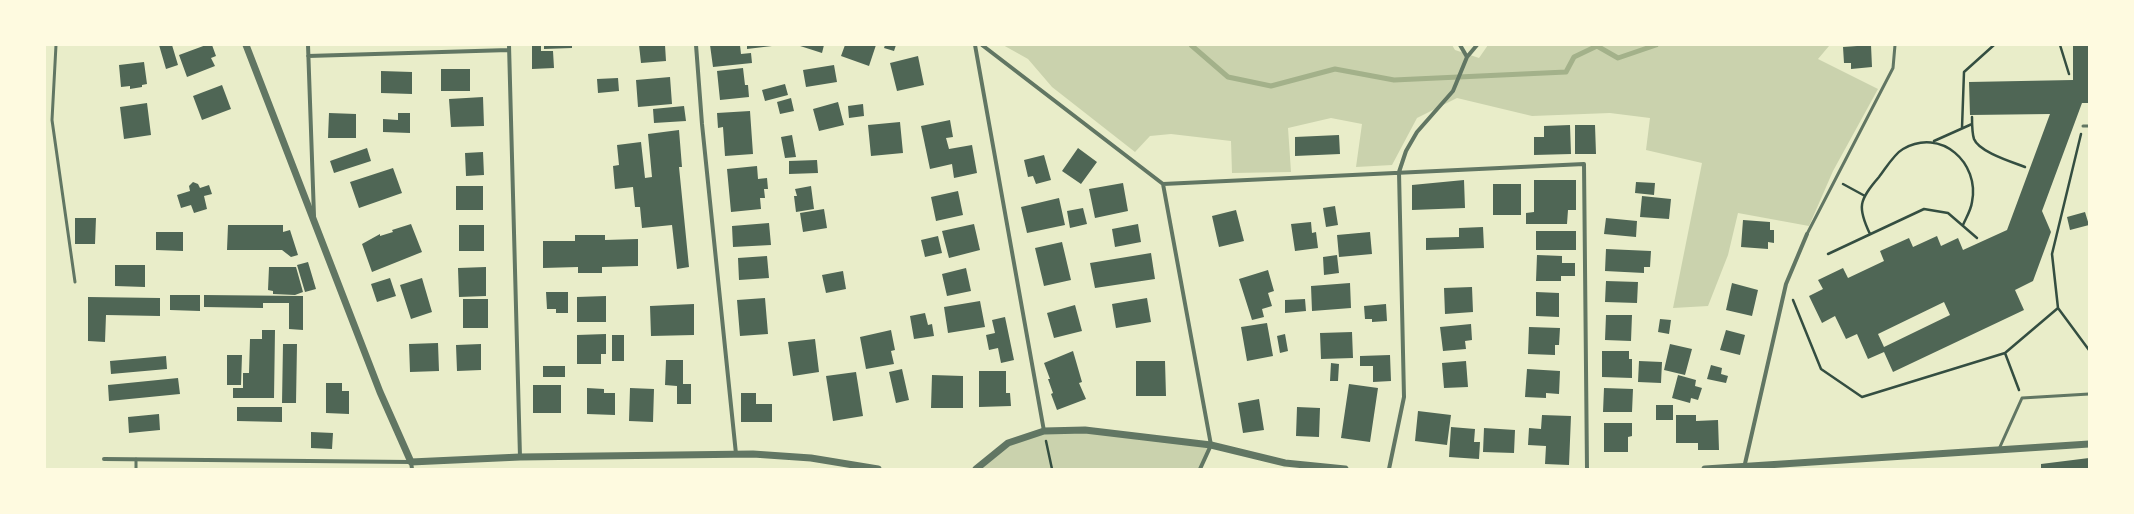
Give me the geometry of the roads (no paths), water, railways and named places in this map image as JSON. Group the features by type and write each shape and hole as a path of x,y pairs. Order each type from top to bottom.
{"street":[{"path":"246,45 380,392 411,466"},
{"path":"308,45 314,222"},
{"path":"696,45 703,140 736,454"},
{"path":"975,45 1044,431"},
{"path":"982,45 1164,184 1584,164 1587,469"},
{"path":"1460,45 1466,57"},
{"path":"1389,469 1404,397 1399,172 1406,150 1417,132 1453,91 1466,57 1477,45"},
{"path":"308,56 509,47 520,457"},
{"path":"1164,184 1211,445 1200,469"},
{"path":"1744,468 1786,284 1807,234"},
{"path":"976,469 1008,443 1044,431 1085,430 1211,445 1285,463 1345,469"},
{"path":"1704,469 1744,468 1999,449 2089,444"},
{"path":"104,459 411,466 520,457 736,454 811,458 878,469"}],"lane":[{"path":"56,45 52,120 75,282"},
{"path":"1807,234 1893,68 1895,45"},
{"path":"2083,126 2089,126"},
{"path":"1999,449 2022,398 2089,394"},
{"path":"136,459 136,469"}],"waterway":[{"path":"1191,45 1228,77 1271,86 1335,69 1394,80 1566,72 1574,57 1597,46 1618,58 1656,45"}]}
